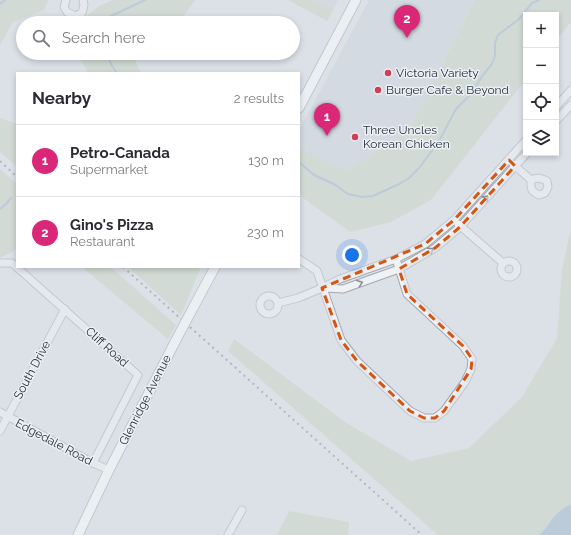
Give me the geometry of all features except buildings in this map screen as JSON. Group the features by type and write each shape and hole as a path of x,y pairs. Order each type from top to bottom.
{"main road":[{"path":"300,106 356,0"},
{"name":"Glenridge Avenue","path":"78,535 109,470 213,268"}],"street":[{"path":"66,0 64,7 67,12 75,16 82,13 84,5 83,0"},
{"path":"559,104 570,95"},
{"path":"557,120 571,105"},
{"path":"278,303 298,298 340,279 396,259 425,244 454,220 523,143"},
{"path":"322,288 343,289 399,269 435,248 460,227 524,156"},
{"path":"508,160 531,180"},
{"path":"454,220 460,227 503,263"},
{"path":"300,260 317,271 341,340 357,361 410,411 424,418 435,418 444,411 465,382 471,369 472,359 463,346 407,294 396,259"},
{"name":"Cliff Road","path":"0,263 12,263 16,266"},
{"name":"Cliff Road","path":"18,268 138,375 93,463"},
{"name":"South Drive","path":"0,431 65,309"},
{"name":"Edgedale Road","path":"0,412 93,463 109,470"},
{"path":"228,535 242,510"}],"highlighted area":[{"path":"509,160 515,166 460,227 435,248 399,269 407,294 463,346 472,359 471,369 444,411 435,418 424,418 410,411 357,361 341,340 322,288 425,244 454,220"}],"shaded area":[{"path":"292,0 338,0 327,21"},
{"path":"369,0 475,0 412,124 391,143 346,170 300,148 300,128"}],"green space":[{"path":"0,0 49,0 44,10 28,16 16,16 16,21 13,22 0,45"},
{"path":"113,0 195,0 184,16 86,16 99,6"},
{"path":"288,0 314,0 333,10 327,21"},
{"path":"475,0 571,0 571,22 559,37 559,12 523,12 523,83 431,200 391,222 350,232 300,196 300,148 346,170 391,143 412,124"},
{"path":"82,60 135,60 141,72 88,72"},
{"path":"0,118 16,124 16,166 0,152"},
{"path":"0,169 16,183 16,250 0,258"},
{"path":"571,227 571,504 563,508 539,535 438,535 228,351 234,339 345,422 411,461 469,448 522,397 557,338 562,270"},
{"path":"83,268 112,268 176,325 168,339"},
{"path":"129,268 201,268 181,315"},
{"path":"289,511 349,522 348,535 277,535"}],"water":[{"path":"571,504 571,535 539,535 563,508"}],"waterway":[{"path":"0,4 5,0"},
{"path":"111,16 145,0"},
{"path":"300,163 314,175 334,184 348,194 362,197 373,196 409,178 418,169 439,141 456,109 471,94 492,64 495,56 495,43 498,35 519,19 532,3 539,0"},
{"path":"109,60 116,72"},
{"path":"0,209 11,198"}],"railway":[{"path":"0,161 16,176"},
{"path":"124,268 422,535"}],"place":[{"name":"Gino's Pizza","path":"407,38"},
{"name":"Victoria Variety","path":"388,73"},
{"name":"Burger Cafe & Beyond","path":"378,90"},
{"name":"Petro-Canada","path":"327,136"},
{"name":"Three Uncles Korean Chicken","path":"355,137"}]}
